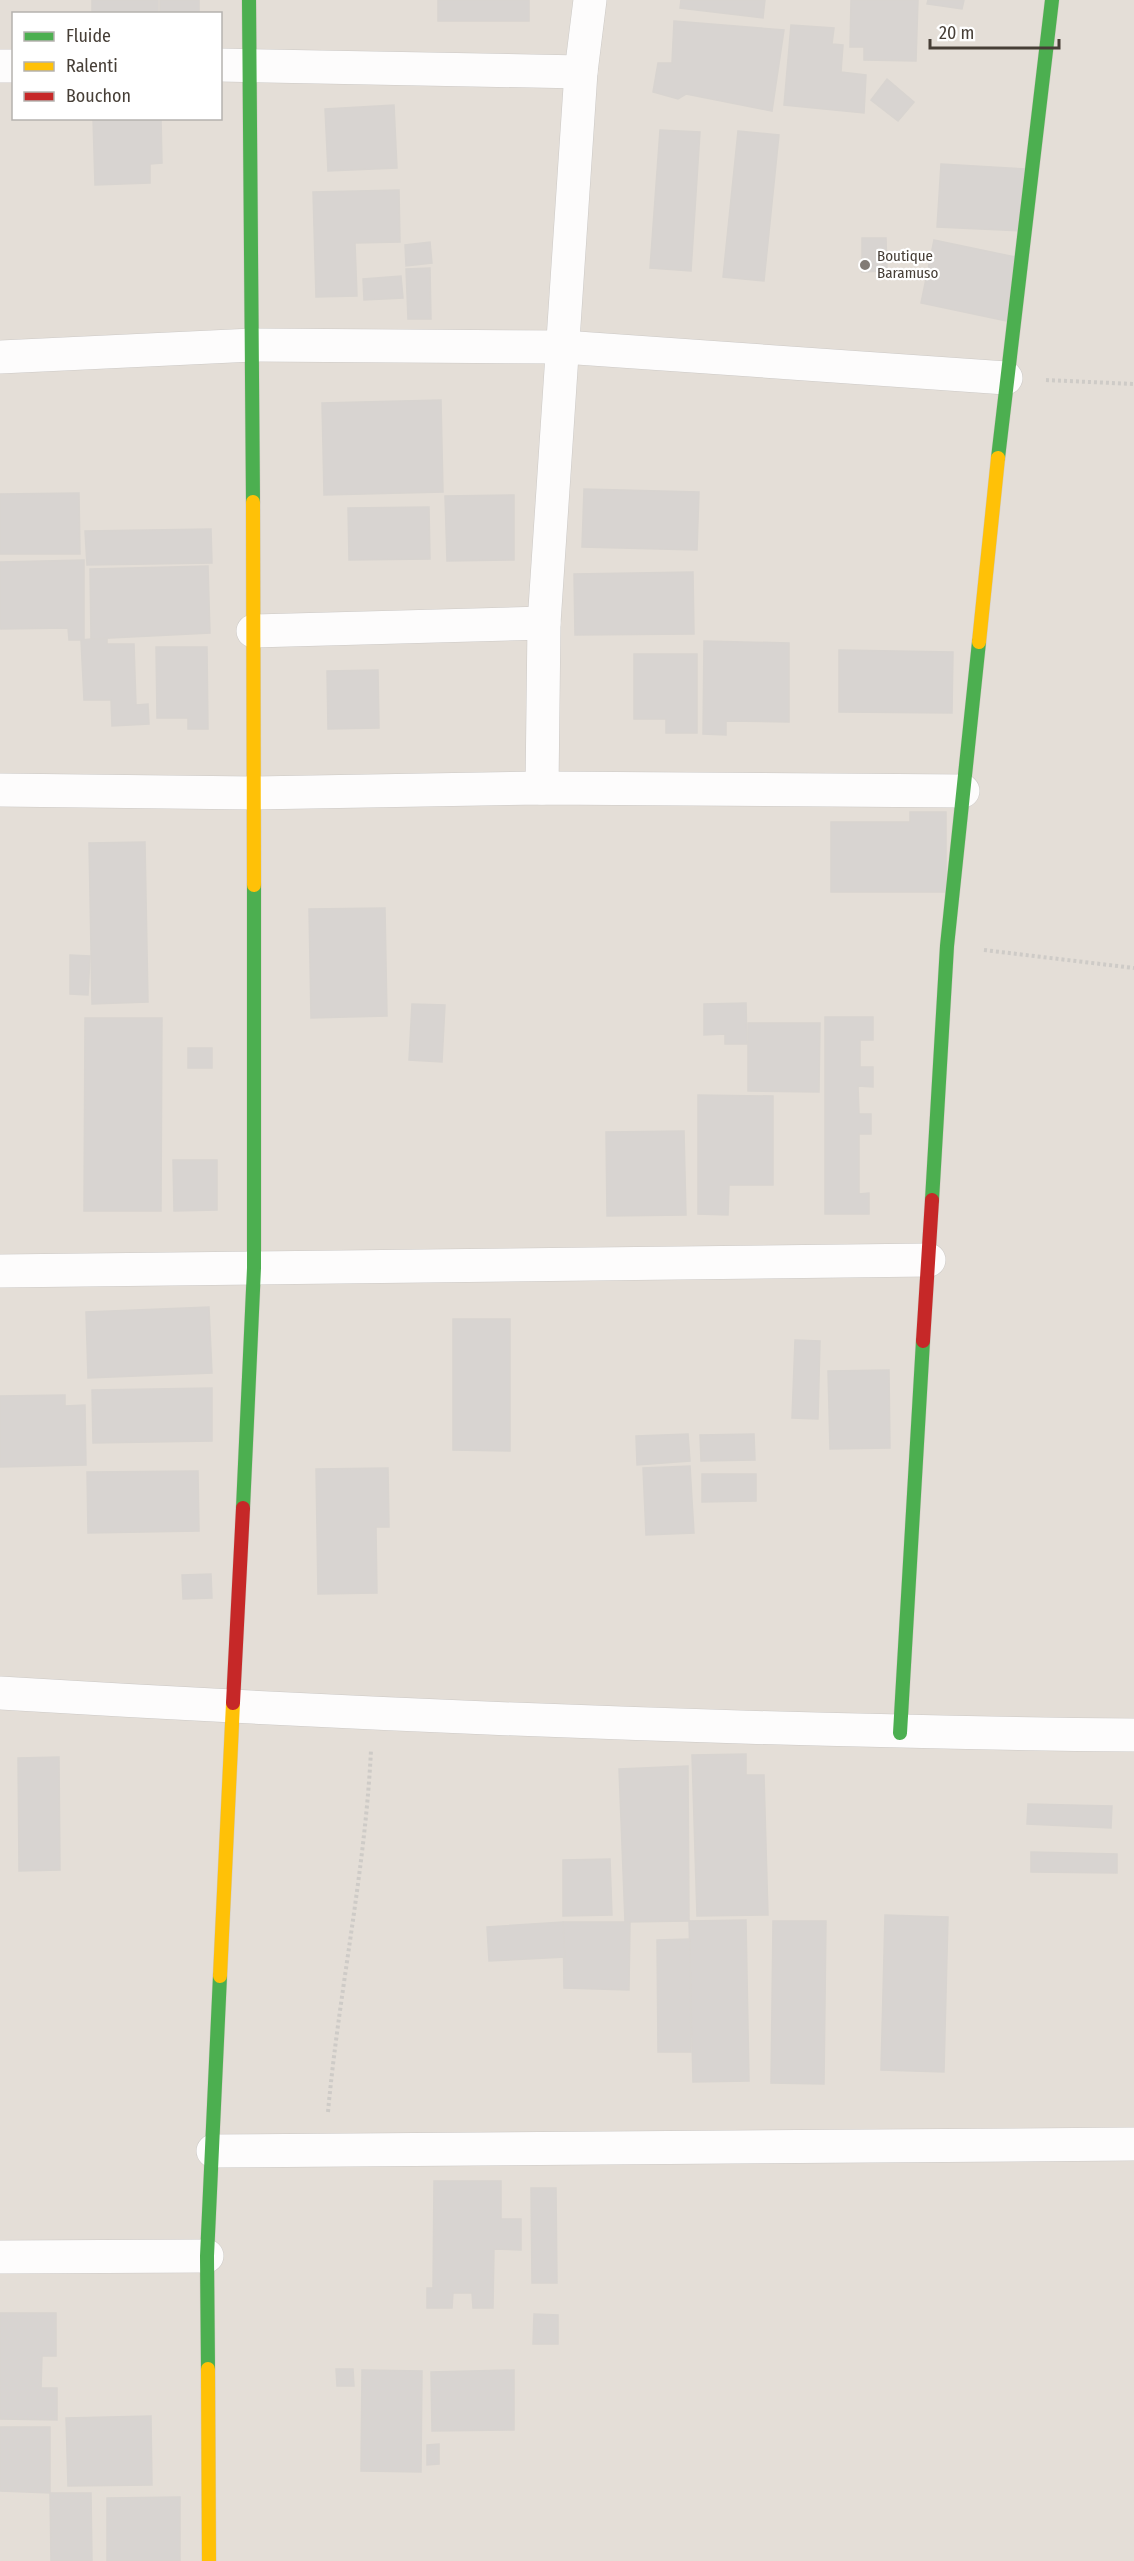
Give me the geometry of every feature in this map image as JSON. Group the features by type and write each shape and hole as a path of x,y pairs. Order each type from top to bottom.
{"street":[{"path":"209,2561 207,2256 254,1268 253,345 235,65 249,0"},
{"path":"542,788 544,623 581,72 590,0"},
{"path":"900,1732 947,946 1006,378 1052,0"},
{"path":"235,65 581,72"},
{"path":"0,357 253,345 563,347 1006,378"},
{"path":"253,631 544,623"},
{"path":"0,790 254,793 542,788 963,791"},
{"path":"0,1271 929,1260"},
{"path":"0,1693 233,1707 900,1732 1134,1735"},
{"path":"213,2151 1134,2144"},
{"path":"0,2257 207,2256"}],"path":[{"path":"1006,378 1134,384"},
{"path":"947,946 1134,968"},
{"path":"324,2149 336,2029 359,1882 373,1712"}],"shaded area":[{"path":"0,0 1134,0 1134,2561 0,2561"}],"building":[{"path":"92,0 158,0 158,11 92,11"},
{"path":"160,0 199,0 199,12 160,12"},
{"path":"438,0 529,0 529,21 438,21"},
{"path":"681,0 765,0 763,18 680,8"},
{"path":"851,0 918,0 916,61 864,60 864,47 850,47"},
{"path":"928,0 964,0 962,9 927,4"},
{"path":"674,21 784,30 772,111 686,94 678,99 653,92 658,63 672,63"},
{"path":"791,25 834,28 832,44 843,45 841,72 866,75 864,113 784,105"},
{"path":"887,79 914,102 898,121 871,100"},
{"path":"394,105 397,168 328,171 325,109"},
{"path":"93,120 161,120 162,163 150,164 150,183 95,185"},
{"path":"660,130 700,132 691,271 650,268"},
{"path":"738,131 779,135 764,281 723,277"},
{"path":"941,164 1026,169 1023,231 937,227"},
{"path":"399,190 400,242 355,243 357,296 316,297 313,192"},
{"path":"862,238 886,238 887,271 862,272"},
{"path":"934,240 1020,258 1007,321 921,303"},
{"path":"430,242 432,263 406,266 405,245"},
{"path":"430,268 431,319 408,319 406,269"},
{"path":"401,276 403,298 364,300 363,279"},
{"path":"441,400 443,492 324,495 322,403"},
{"path":"584,489 699,492 697,550 582,547"},
{"path":"79,493 80,554 0,554 0,494"},
{"path":"514,495 514,560 447,561 445,496"},
{"path":"429,507 430,559 349,560 348,508"},
{"path":"211,529 212,563 87,565 85,531"},
{"path":"84,560 84,640 69,640 68,628 0,629 0,562"},
{"path":"208,566 210,633 91,639 90,569"},
{"path":"693,572 694,634 575,635 574,574"},
{"path":"107,639 107,644 134,644 136,705 148,704 149,724 112,726 111,700 84,700 81,640"},
{"path":"704,641 789,643 789,722 726,721 726,735 703,734"},
{"path":"156,647 207,647 208,729 188,729 188,718 157,718"},
{"path":"839,650 953,652 952,713 839,712"},
{"path":"634,654 697,654 697,733 666,733 666,719 634,719"},
{"path":"378,670 379,728 328,729 327,671"},
{"path":"910,812 946,812 946,892 831,892 831,822 910,822"},
{"path":"145,842 148,1002 92,1004 89,843"},
{"path":"385,908 387,1016 311,1018 309,909"},
{"path":"70,955 90,956 88,995 70,994"},
{"path":"746,1003 747,1044 725,1044 725,1034 704,1035 704,1004"},
{"path":"412,1004 445,1005 442,1062 409,1060"},
{"path":"825,1017 873,1017 873,1040 860,1040 860,1067 873,1067 873,1087 858,1086 859,1114 871,1114 871,1134 859,1134 859,1194 869,1193 869,1214 825,1214"},
{"path":"85,1018 162,1018 161,1211 84,1211"},
{"path":"748,1023 820,1023 819,1092 748,1091"},
{"path":"188,1048 212,1048 212,1068 188,1068"},
{"path":"698,1095 773,1096 773,1185 729,1185 728,1215 698,1214"},
{"path":"684,1131 686,1215 607,1216 606,1132"},
{"path":"173,1160 217,1160 217,1210 174,1211"},
{"path":"209,1307 212,1373 88,1378 86,1312"},
{"path":"453,1319 510,1319 510,1451 453,1450"},
{"path":"795,1340 820,1341 818,1419 792,1418"},
{"path":"889,1370 890,1448 830,1449 828,1371"},
{"path":"212,1388 212,1441 93,1443 92,1390"},
{"path":"65,1395 65,1406 85,1405 86,1465 0,1467 0,1396"},
{"path":"688,1434 690,1461 637,1465 636,1436"},
{"path":"754,1434 755,1460 701,1461 700,1435"},
{"path":"690,1466 694,1533 646,1535 643,1468"},
{"path":"388,1468 389,1527 376,1527 377,1593 318,1594 316,1469"},
{"path":"198,1471 199,1531 88,1533 87,1472"},
{"path":"702,1474 756,1474 756,1501 702,1502"},
{"path":"211,1574 212,1598 183,1599 182,1575"},
{"path":"746,1754 746,1775 764,1775 768,1915 697,1916 692,1755"},
{"path":"59,1757 60,1870 19,1871 18,1758"},
{"path":"688,1766 689,1921 625,1922 619,1769"},
{"path":"1028,1804 1112,1806 1111,1828 1027,1824"},
{"path":"1031,1852 1117,1854 1117,1873 1031,1872"},
{"path":"610,1859 612,1915 563,1916 563,1860"},
{"path":"885,1915 948,1917 944,2072 881,2070"},
{"path":"746,1920 749,2081 693,2082 689,1921"},
{"path":"773,1921 826,1921 824,2084 771,2083"},
{"path":"563,1922 630,1922 629,1990 564,1988"},
{"path":"563,1922 565,1957 489,1961 487,1927"},
{"path":"690,1939 691,2052 658,2052 657,1940"},
{"path":"434,2181 501,2181 501,2219 521,2219 521,2250 494,2249 493,2308 473,2308 472,2293 453,2293 452,2308 427,2308 427,2288 433,2288"},
{"path":"531,2188 556,2188 557,2283 532,2283"},
{"path":"0,2313 56,2313 56,2356 42,2356 41,2388 57,2388 57,2420 0,2419"},
{"path":"534,2314 558,2315 558,2344 533,2344"},
{"path":"336,2369 353,2369 354,2386 337,2386"},
{"path":"362,2370 422,2371 421,2472 361,2471"},
{"path":"514,2370 514,2430 432,2431 431,2372"},
{"path":"151,2416 152,2485 68,2486 66,2418"},
{"path":"0,2427 50,2427 50,2493 0,2491"},
{"path":"439,2444 439,2464 427,2465 427,2445"},
{"path":"50,2493 91,2493 92,2561 51,2561"},
{"path":"180,2497 180,2561 107,2561 107,2498"}],"traffic: fast":[{"path":"249,0 253,502"},
{"path":"998,458 1052,0"},
{"path":"932,1200 947,946 979,642"},
{"path":"243,1508 254,1268 254,885"},
{"path":"900,1733 923,1341"},
{"path":"208,2369 207,2256 220,1976"}],"traffic: slow":[{"path":"979,642 998,458"},
{"path":"253,502 254,885"},
{"path":"220,1976 233,1703"},
{"path":"208,2369 209,2561"}],"traffic: jam":[{"path":"923,1341 932,1200"},
{"path":"233,1703 243,1508"}],"place":[{"name":"Boutique Baramuso","path":"865,265"}]}
